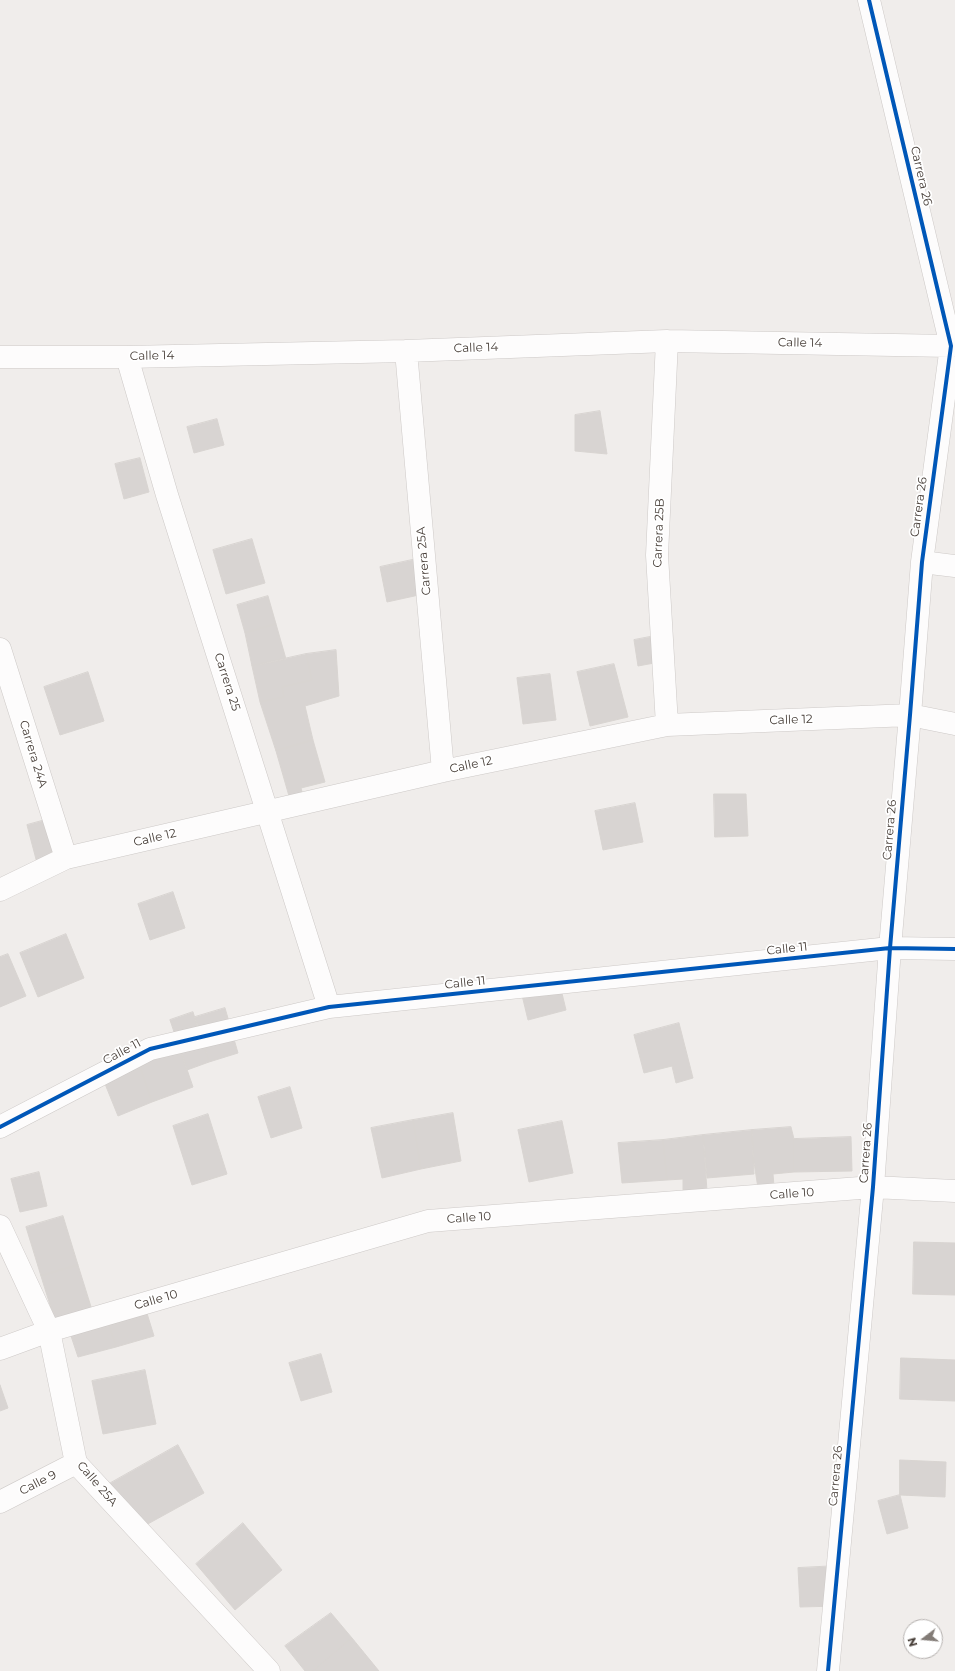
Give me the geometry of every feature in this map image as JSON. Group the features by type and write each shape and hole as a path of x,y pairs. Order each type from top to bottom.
{"street":[{"name":"Carrera 26","path":"828,1671 873,1187 890,948 922,562 951,346 869,0"},
{"name":"Calle 14","path":"0,357 127,357 406,351 667,341 951,346"},
{"name":"Carrera 25B","path":"667,341 657,555 667,725"},
{"name":"Carrera 25A","path":"406,351 443,771"},
{"name":"Carrera 25","path":"127,357 167,495 329,1007"},
{"path":"922,562 955,566"},
{"name":"Carrera 24A","path":"0,649 66,858"},
{"name":"Calle 12","path":"0,890 66,858 443,771 667,725 910,715 955,724"},
{"name":"Calle 11","path":"0,1128 150,1049 329,1007 890,948 955,949"},
{"name":"Calle 10","path":"0,1348 49,1331 428,1221 873,1187 955,1191"},
{"name":"Calle 25A","path":"0,1226 49,1331 76,1463 269,1671"},
{"name":"Calle 9","path":"0,1502 76,1463"}],"building":[{"path":"600,411 607,454 575,451 575,415"},
{"path":"217,419 224,445 194,453 187,427"},
{"path":"140,458 149,492 124,499 115,464"},
{"path":"252,539 265,583 226,594 213,550"},
{"path":"421,558 428,593 387,602 380,567"},
{"path":"268,596 276,624 245,633 237,605"},
{"path":"276,624 286,659 252,666 245,633"},
{"path":"660,635 665,661 638,666 634,640"},
{"path":"336,650 339,696 305,706 313,740 276,751 260,702 284,697 282,687 312,680 306,654"},
{"path":"306,654 312,680 282,687 284,697 260,702 252,666"},
{"path":"614,664 628,717 590,726 577,672"},
{"path":"88,672 104,721 60,735 44,687"},
{"path":"550,674 556,720 523,724 517,678"},
{"path":"313,740 325,782 301,788 304,800 291,803 276,751"},
{"path":"714,794 746,794 748,836 715,837"},
{"path":"635,803 643,842 603,850 595,811"},
{"path":"49,819 59,857 37,863 27,825"},
{"path":"173,892 185,928 150,940 138,904"},
{"path":"66,934 84,978 38,997 20,953"},
{"path":"8,954 26,996 0,1007 0,957"},
{"path":"559,981 566,1010 528,1020 521,991"},
{"path":"225,1008 238,1053 209,1062 195,1017"},
{"path":"193,1012 209,1062 187,1070 170,1020"},
{"path":"679,1023 693,1078 676,1083 672,1066 644,1073 634,1035"},
{"path":"179,1046 193,1087 152,1102 138,1061"},
{"path":"138,1061 152,1102 118,1116 101,1074"},
{"path":"290,1087 302,1128 271,1138 258,1097"},
{"path":"453,1113 461,1161 421,1169 413,1120"},
{"path":"208,1114 227,1174 192,1185 173,1126"},
{"path":"413,1120 421,1169 382,1178 371,1128"},
{"path":"562,1121 573,1173 529,1182 518,1130"},
{"path":"791,1127 794,1139 794,1172 773,1174 774,1186 758,1188 753,1156 752,1130"},
{"path":"752,1130 754,1174 707,1178 703,1135"},
{"path":"703,1135 707,1191 683,1193 683,1179 667,1180 663,1140"},
{"path":"851,1137 852,1171 794,1172 794,1139"},
{"path":"663,1140 667,1180 622,1183 618,1143"},
{"path":"39,1172 47,1206 20,1212 11,1179"},
{"path":"63,1216 78,1265 41,1276 26,1227"},
{"path":"914,1242 955,1243 955,1295 913,1294"},
{"path":"78,1265 92,1310 55,1321 41,1276"},
{"path":"141,1294 154,1336 116,1347 103,1306"},
{"path":"103,1306 116,1347 78,1357 65,1318"},
{"path":"321,1354 332,1392 301,1401 289,1363"},
{"path":"901,1358 955,1360 955,1401 900,1399"},
{"path":"145,1370 156,1424 103,1434 92,1381"},
{"path":"0,1385 8,1408 0,1411"},
{"path":"178,1445 204,1493 135,1531 109,1484"},
{"path":"900,1460 946,1462 945,1497 900,1495"},
{"path":"900,1495 908,1528 887,1534 878,1501"},
{"path":"243,1523 282,1570 235,1610 196,1564"},
{"path":"837,1566 838,1606 800,1607 798,1568"},
{"path":"331,1613 352,1638 313,1671 305,1671 285,1646"},
{"path":"352,1638 379,1671 313,1671"}],"cycle path":[{"path":"828,1671 873,1187 890,948 922,562 951,346 869,0"},
{"path":"0,1127 150,1049 329,1007 890,948 955,949"}]}
